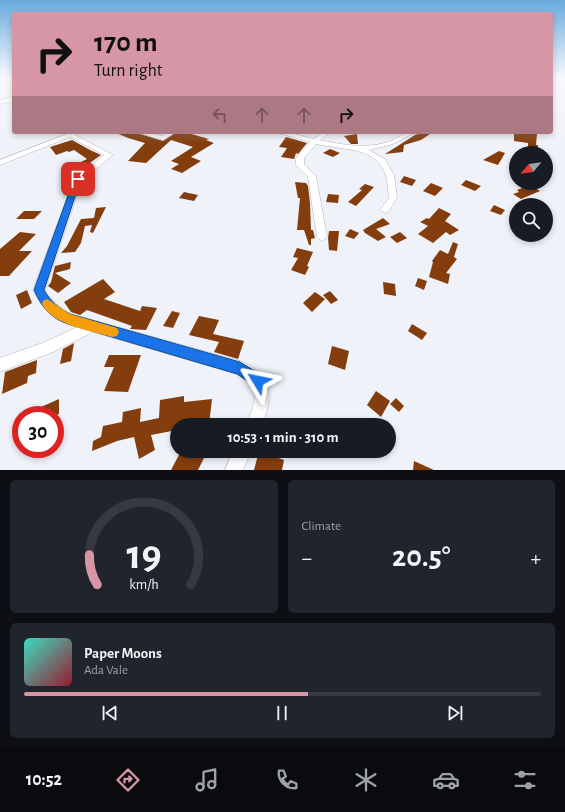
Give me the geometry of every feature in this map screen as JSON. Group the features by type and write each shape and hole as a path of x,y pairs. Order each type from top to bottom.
{"street":[{"path":"0,163 71,134"},
{"path":"75,134 109,155 78,179 39,290 45,301 53,310 68,319 240,368 258,381 264,394 257,418"},
{"path":"148,134 163,138 170,134"},
{"path":"286,134 315,141 361,148 390,143 409,134"},
{"path":"322,236 312,176 300,165 300,158 315,141 325,134"},
{"path":"361,148 381,159 390,175 393,198 385,210"},
{"path":"0,365 48,347 93,326"},
{"path":"234,470 239,458"}],"building":[{"path":"119,134 140,134 163,141 174,134 191,134 209,139 206,140 214,143 191,157 201,161 182,173 171,169 179,164 171,161 193,147 171,140 146,163 128,161 145,143"},
{"path":"357,134 358,144 351,144 344,136"},
{"path":"430,134 421,140 404,145 403,152 385,154 415,135"},
{"path":"514,134 537,134 536,145 538,146 528,146 528,143 514,141"},
{"path":"286,137 307,143 298,154 296,153 294,159 281,157 287,148 279,147"},
{"path":"72,140 101,155 77,172 67,169 87,159 74,150 56,155 50,147"},
{"path":"330,149 340,153 333,157 323,153"},
{"path":"499,151 505,153 498,165 483,160"},
{"path":"404,176 416,180 412,186 400,182"},
{"path":"466,180 481,186 475,191 461,185"},
{"path":"295,182 306,183 308,186 311,230 313,230 315,238 311,239 311,245 309,245 304,230 297,230 300,198 298,198"},
{"path":"431,183 443,188 435,196 423,191"},
{"path":"365,184 374,187 356,206 348,202 362,190 359,189"},
{"path":"517,190 540,191 523,198 519,198 513,194 519,192"},
{"path":"184,192 198,195 194,201 179,198"},
{"path":"328,194 339,195 338,203 326,202"},
{"path":"494,205 505,210 501,215 490,211"},
{"path":"106,207 93,233 90,232 92,225 85,226 81,243 75,252 61,253 67,246 81,219 94,218 96,208"},
{"path":"439,208 451,214 445,221 459,230 450,235 446,232 433,243 418,234 428,226 420,222 427,218 429,219"},
{"path":"24,211 42,211 34,219 16,219"},
{"path":"383,218 390,224 376,229 386,237 378,241 365,233 363,230"},
{"path":"350,229 359,233 354,239 345,236"},
{"path":"329,231 339,231 337,251 329,250"},
{"path":"20,232 36,234 19,251 32,251 9,276 0,276 0,249"},
{"path":"400,232 407,238 397,243 390,237"},
{"path":"453,242 458,244 454,257 457,259 446,273 450,274 448,284 429,277 432,261 440,250 448,254"},
{"path":"297,248 313,252 305,275 291,270 298,258 293,257"},
{"path":"71,262 70,269 55,273 71,283 58,293 48,286 51,282 55,266"},
{"path":"418,278 427,281 424,290 415,286"},
{"path":"103,279 115,292 104,299 140,311 142,306 157,308 146,330 130,329 132,326 87,310 80,315 71,312 64,302"},
{"path":"383,282 395,284 396,296 384,294"},
{"path":"27,290 32,303 21,309 16,295"},
{"path":"330,291 338,300 331,304 323,295"},
{"path":"315,292 325,299 312,312 303,303"},
{"path":"172,311 180,313 173,328 163,326"},
{"path":"199,316 219,320 213,334 244,341 238,359 214,352 219,342 189,335"},
{"path":"412,324 427,333 422,340 408,331"},
{"path":"74,343 71,361 60,364 63,349"},
{"path":"332,346 349,351 345,370 328,364"},
{"path":"109,355 141,355 128,392 104,391 114,367 104,367"},
{"path":"37,360 36,373 28,376 27,383 2,394 5,372"},
{"path":"376,391 390,401 381,417 367,405"},
{"path":"184,396 184,402 212,399 210,418 170,418 170,431 151,435 155,450 139,459 134,437 117,441 92,451 93,441 101,437 103,426 122,422 123,412 141,408 140,422 159,418 160,400"},
{"path":"396,398 404,406 399,412 390,404"},
{"path":"59,399 59,406 43,406"},
{"path":"177,458 204,458 198,470 171,470"},
{"path":"257,458 278,458 284,460 282,470 254,470"},
{"path":"414,461 434,470 413,470"}],"slow traffic":[{"path":"47,304 53,310 68,319 112,332"}],"route":[{"path":"78,179 39,290 45,301 53,310 68,319 240,368 258,381"}]}
